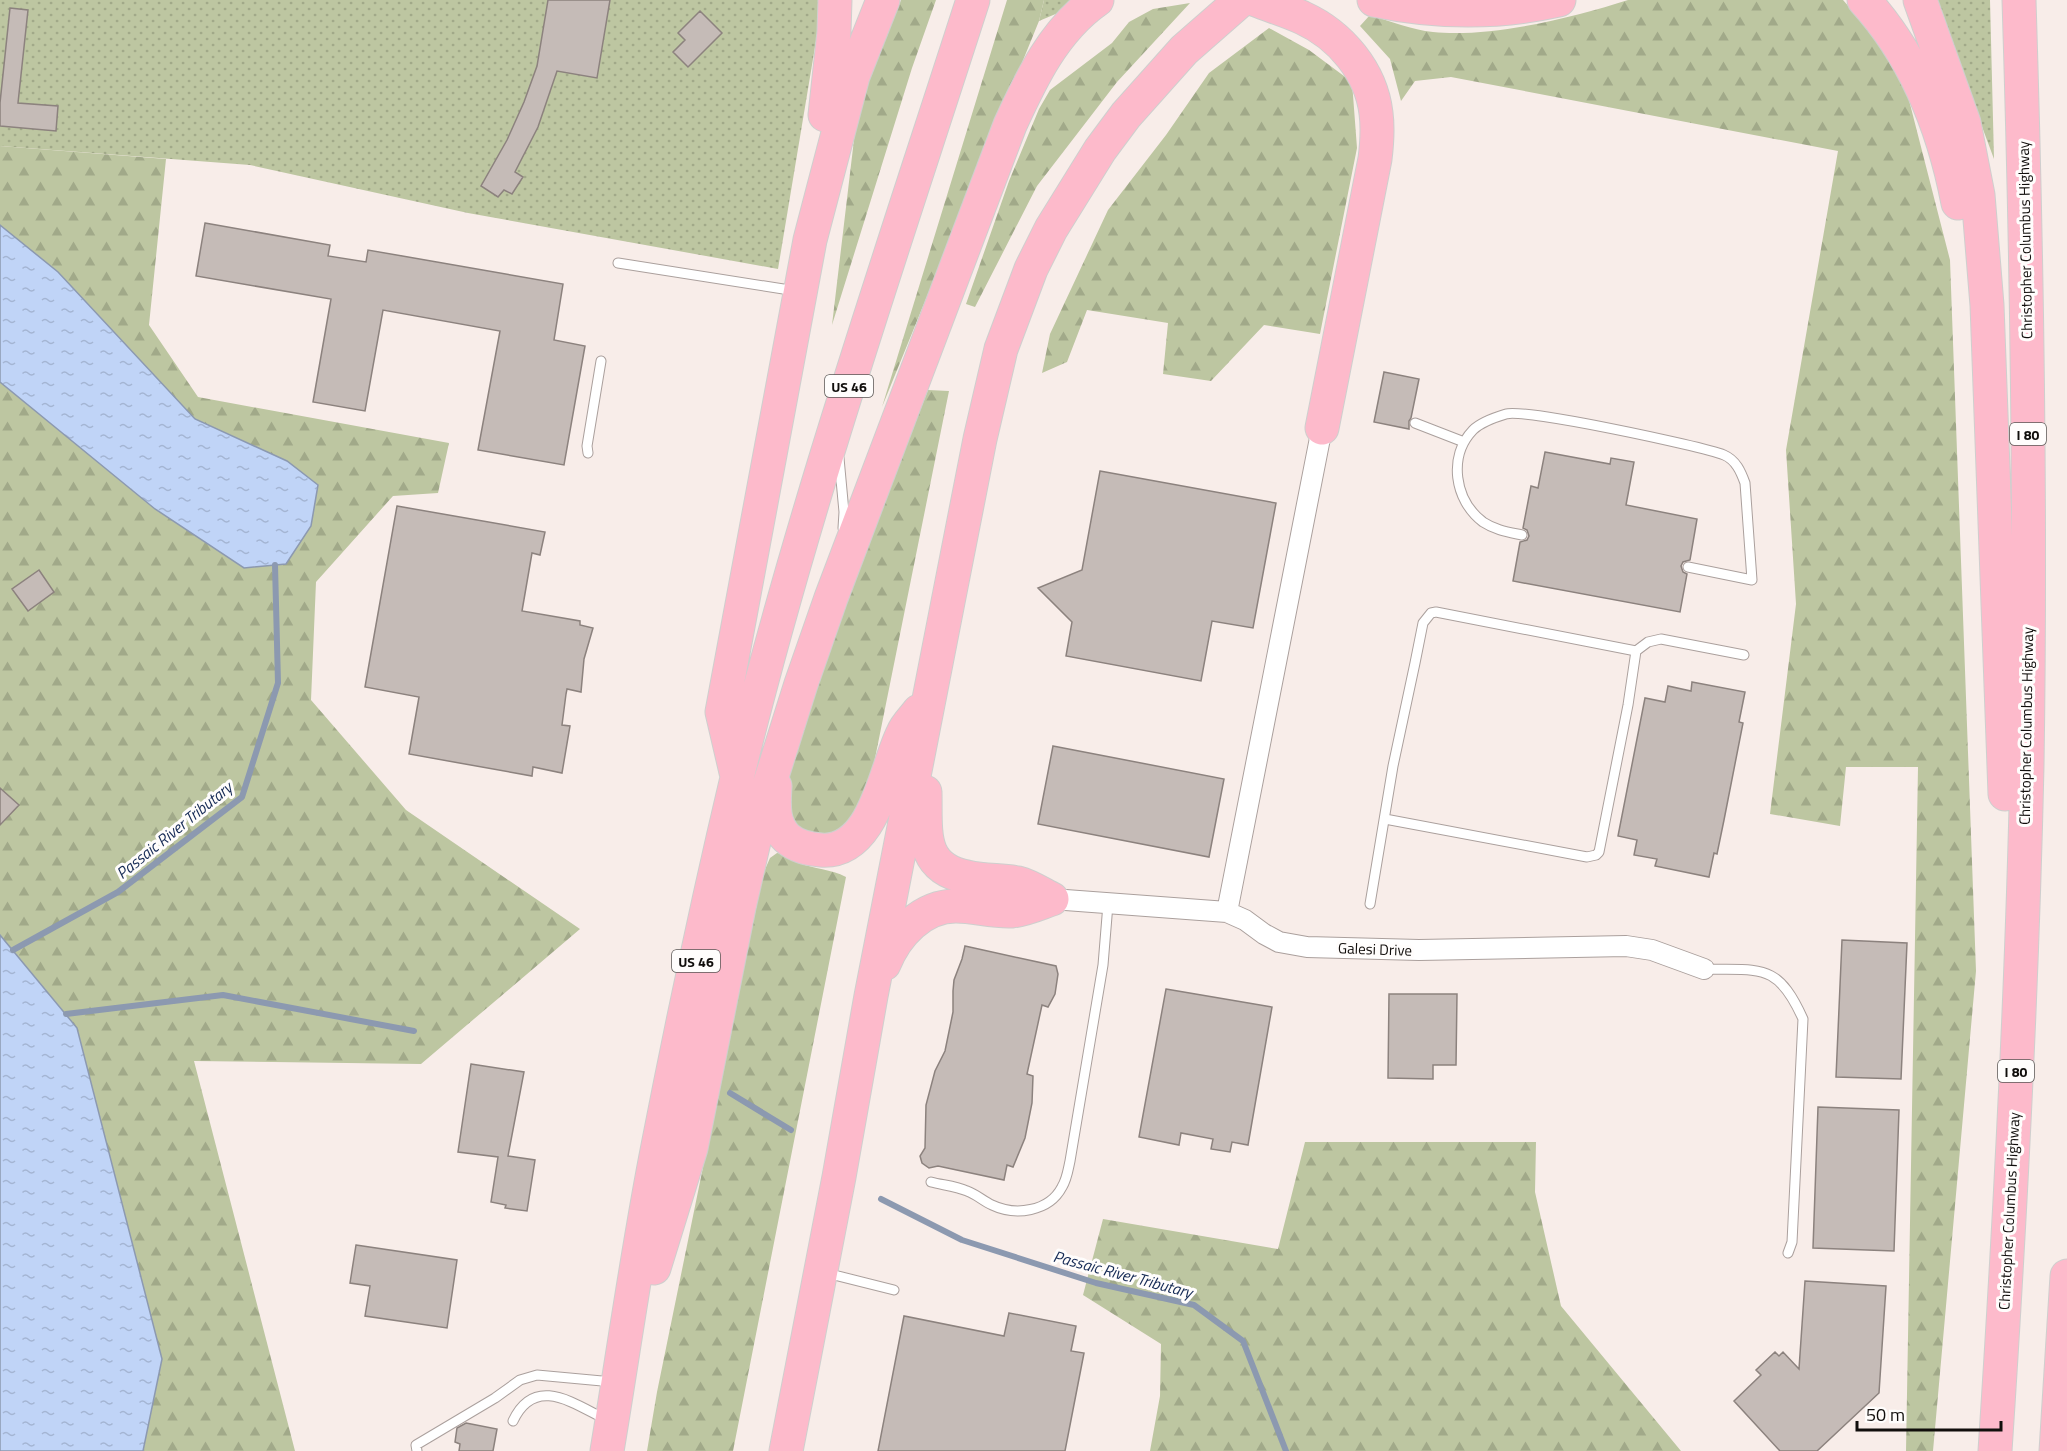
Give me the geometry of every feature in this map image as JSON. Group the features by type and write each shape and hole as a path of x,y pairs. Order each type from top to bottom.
{"highway":[{"path":"737,777 722,712 810,240 831,70 836,0"},
{"path":"810,240 853,75 883,0"},
{"name":"US 46","path":"610,1437 657,1147 688,993 737,777 780,616 836,426 973,0"},
{"path":"618,1382 691,1148 749,857 801,684 831,598 1010,125 1037,69 1052,45 1070,24 1097,0"},
{"path":"786,1451 871,996 982,430 1001,349 1031,269 1051,229 1083,175 1126,115 1184,50 1241,0"},
{"path":"1184,50 1254,0 1303,18 1337,40 1362,71 1376,111 1378,134 1322,428"},
{"path":"1374,0 1425,9 1470,11 1503,9 1559,0"},
{"path":"1864,0 1885,25 1912,69 1938,129 1957,199 1990,375"},
{"path":"1920,0 1964,123 1978,195 1984,257 1990,375 2006,820 2023,868"},
{"name":"Christopher Columbus Highway","path":"1995,1451 2017,1043 2026,768 2028,548 2026,246 2019,0"},
{"path":"776,766 773,809 786,837 798,846 812,849 826,850 841,846 854,839 865,826 882,790 903,732 930,699"},
{"path":"923,735 926,830 933,858 942,868 955,874 1021,884 1052,899"},
{"path":"871,996 887,956 897,939 908,927 930,912 943,907 956,906 1013,911 1052,899"},
{"path":"2056,1451 2067,1276"}],"street":[{"path":"1227,912 1322,428"},
{"name":"Galesi Drive","path":"1052,899 1227,912 1245,920 1279,942 1306,947 1419,950 1626,946 1652,950 1704,969"}],"lane":[{"path":"618,263 801,292"},
{"path":"588,453 587,447 601,361"},
{"path":"1522,535 1500,530 1483,522 1472,510 1457,482 1458,460 1464,442 1475,428 1508,412 1536,415 1655,438 1727,456 1740,469 1745,483 1752,580 1688,567"},
{"path":"1415,423 1464,442"},
{"path":"831,598 844,512 836,426"},
{"path":"1370,904 1393,766 1423,623 1431,613 1436,612 1636,651"},
{"path":"1385,819 1587,857 1596,855 1599,852 1628,705 1636,651 1648,642 1661,639 1744,655"},
{"path":"931,1182 966,1190 992,1205 1017,1211 1035,1209 1045,1205 1059,1193 1070,1161 1103,965 1108,904"},
{"path":"1704,969 1764,971 1781,981 1793,997 1803,1019 1792,1242 1788,1253"},
{"path":"821,1272 894,1290"},
{"path":"417,1451 416,1445 495,1398 520,1380 537,1375 618,1382"},
{"path":"513,1421 518,1411 531,1399 549,1395 567,1401 610,1437"}],"green space":[{"path":"0,0 821,0 778,269 468,213 250,165 0,146"},
{"path":"901,0 936,0 912,68 832,325 858,106"},
{"path":"1007,0 1044,0 1039,21 882,407"},
{"path":"1044,0 1078,0 1065,10 1039,21"},
{"path":"1628,0 1843,0 1900,65 1950,260 1976,971 1933,1451 1906,1451 1918,767 1846,767 1840,826 1770,814 1796,604 1786,450 1838,151 1451,77 1415,81 1401,101 1390,59 1360,26 1370,15 1425,31 1479,32 1557,20"},
{"path":"1935,0 1990,0 1994,159"},
{"path":"1190,3 1117,82 1037,186 975,307 966,304 1009,181 1039,109 1050,90 1112,43 1129,22 1153,9"},
{"path":"1269,28 1309,50 1352,82 1357,148 1320,334 1264,325 1211,381 1163,374 1168,323 1087,310 1067,362 1042,373 1050,334 1108,210 1166,135 1209,73"},
{"path":"0,146 166,159 149,325 198,397 449,443 438,493 393,496 316,582 311,700 406,810 580,929 421,1064 194,1061 295,1451 143,1451 162,1359 77,1028 0,935"},
{"path":"928,390 949,391 865,808 830,838 806,833 792,818 786,781 853,582"},
{"path":"777,853 796,862 846,877 733,1451 647,1451 657,1392 763,874 770,858"},
{"path":"1305,1142 1536,1142 1535,1192 1561,1306 1681,1451 1150,1451 1160,1396 1161,1344 1083,1295 1103,1219 1278,1249"}],"water":[{"path":"0,225 58,272 195,419 287,461 318,485 311,526 286,564 244,568 155,509 0,382"},
{"path":"0,935 77,1028 162,1359 143,1451 0,1451"}],"building":[{"path":"548,0 610,0 597,78 557,71 538,127 515,172 523,177 512,194 504,190 498,197 481,186 507,140 537,66"},
{"path":"10,8 28,10 18,103 58,106 56,131 0,126 0,103"},
{"path":"700,11 722,33 688,67 673,52 685,40 678,33"},
{"path":"205,223 330,245 328,256 366,262 368,250 563,284 554,340 585,346 564,465 478,450 500,331 383,310 365,411 313,402 331,299 196,276"},
{"path":"1384,372 1419,379 1409,429 1374,422"},
{"path":"1545,452 1610,464 1611,458 1634,462 1626,505 1697,519 1690,560 1683,562 1681,566 1683,572 1687,574 1680,612 1513,581 1520,542 1527,540 1529,536 1527,530 1523,528 1531,486 1538,488"},
{"path":"1100,471 1276,503 1253,628 1212,621 1201,681 1066,656 1072,622 1038,588 1082,570"},
{"path":"397,506 545,532 540,555 532,553 522,611 580,621 580,625 593,628 584,659 581,692 567,689 562,725 570,726 562,773 533,767 532,776 409,754 419,697 365,687"},
{"path":"39,570 54,592 28,611 12,589"},
{"path":"1692,682 1745,692 1739,722 1743,723 1717,854 1714,853 1709,877 1655,866 1657,859 1634,855 1637,840 1618,836 1645,698 1665,702 1668,686 1691,691"},
{"path":"1053,746 1224,779 1209,857 1038,824"},
{"path":"0,788 19,805 0,825"},
{"path":"1842,940 1907,943 1901,1079 1836,1077"},
{"path":"965,946 1056,966 1058,974 1055,994 1048,1007 1042,1005 1027,1074 1033,1076 1032,1103 1025,1138 1013,1167 1007,1165 1004,1180 938,1166 929,1168 922,1163 920,1156 925,1148 926,1105 935,1071 945,1051 953,1012 954,980"},
{"path":"1166,989 1272,1007 1248,1145 1232,1142 1230,1152 1211,1149 1213,1139 1181,1133 1179,1145 1139,1137"},
{"path":"1389,994 1457,994 1456,1065 1433,1065 1433,1079 1388,1078"},
{"path":"471,1064 524,1072 508,1156 535,1160 527,1211 505,1208 506,1205 491,1202 498,1157 458,1152"},
{"path":"1818,1107 1899,1110 1894,1251 1813,1248"},
{"path":"356,1245 457,1260 447,1328 365,1316 370,1286 350,1283"},
{"path":"1805,1281 1886,1286 1879,1393 1817,1451 1780,1451 1734,1401 1761,1375 1756,1370 1775,1352 1779,1356 1783,1352 1799,1369"},
{"path":"1009,1313 1076,1326 1071,1351 1084,1353 1065,1451 878,1451 904,1316 1004,1336"},
{"path":"466,1423 497,1429 493,1451 459,1451 460,1444 455,1442 457,1428"}],"waterway":[{"name":"Passaic River Tributary","path":"13,950 118,892 242,797 278,683 275,565"},
{"name":"Passaic River Tributary","path":"66,1014 223,995 414,1031"},
{"name":"Passaic River Tributary","path":"730,1093 791,1130"},
{"name":"Passaic River Tributary","path":"881,1199 962,1240 1096,1283 1194,1305 1243,1341 1286,1451"}]}
